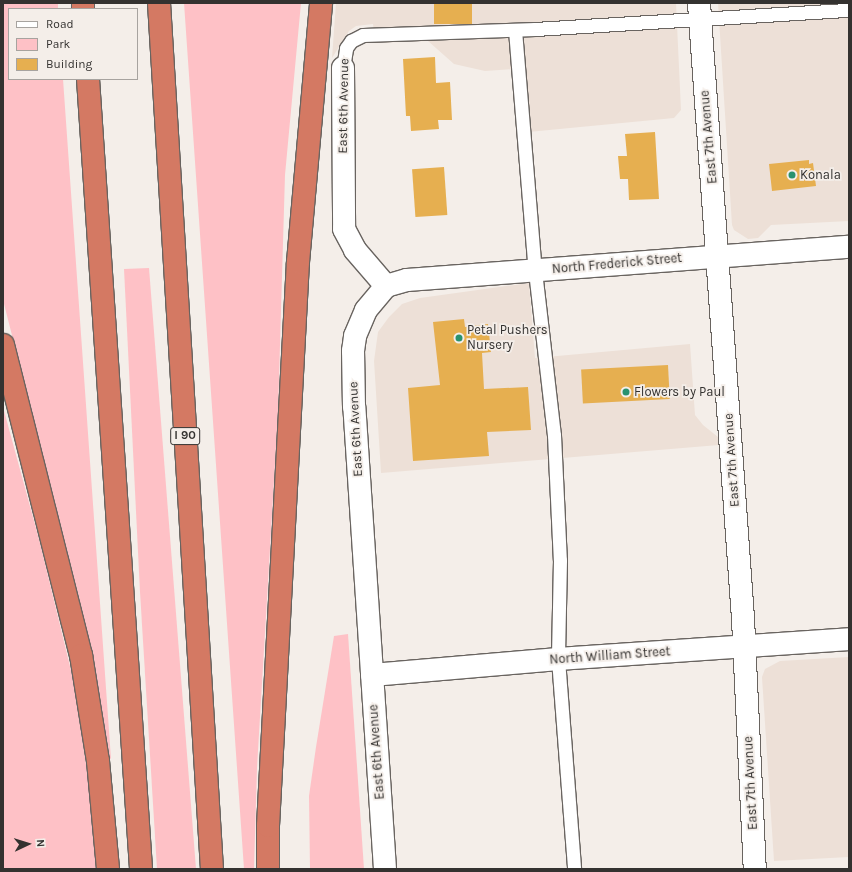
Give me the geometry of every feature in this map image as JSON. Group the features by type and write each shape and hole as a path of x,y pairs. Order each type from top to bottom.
{"highway":[{"name":"I 90","path":"159,3 212,869"},
{"path":"268,869 268,826 298,262 321,3"},
{"path":"88,80 141,869"},
{"path":"3,345 81,655 98,761 108,869"}],"street":[{"name":"East 7th Avenue","path":"700,12 745,648 755,869"},
{"name":"East 6th Avenue","path":"343,68 344,229 355,250 386,286 366,310 359,322 353,351 354,408 385,869"},
{"name":"North Frederick Street","path":"386,286 407,280 849,247"},
{"name":"North William Street","path":"372,675 558,659 745,648 849,639"}],"lane":[{"path":"574,869 558,659 560,560 554,435 535,271 515,30 700,12 849,10"},
{"name":"East 6th Avenue","path":"343,68 346,48 351,41 364,35 515,30"}],"shaded area":[{"path":"336,3 676,3 681,110 674,118 518,133 514,69 485,71 454,64 428,41 375,43 373,24 356,26 349,31 332,58"},
{"path":"718,3 849,3 849,221 771,225 758,238 748,239 734,230 732,225"},
{"path":"529,283 535,358 690,344 695,415 703,425 718,437 719,445 381,473 374,361 378,332 389,317 402,304 420,298"},
{"path":"849,657 849,857 774,861 762,677 765,669 780,661"}],"green space":[{"path":"3,3 58,3 58,8 8,8 8,80 63,80 111,759 106,755 96,679 68,555 3,300"},
{"path":"184,3 301,3 285,175 278,413 257,768 254,869 244,869"},
{"path":"149,268 196,869 157,869 140,592 124,269"},
{"path":"3,407 40,543 75,687 91,799 96,869 3,869"},
{"path":"348,634 364,869 310,869 309,796 316,747 334,636"}],"building":[{"path":"434,3 472,3 472,24 434,24"},
{"path":"435,57 436,83 450,82 452,120 438,120 439,129 411,131 410,116 406,116 403,59"},
{"path":"655,132 659,199 629,200 628,179 620,179 618,156 627,156 625,134"},
{"name":"Konala","path":"809,160 809,164 813,163 816,186 772,191 769,164"},
{"path":"444,167 447,215 415,217 412,169"},
{"path":"464,319 465,327 488,324 491,352 482,353 484,389 528,387 531,430 487,432 489,456 413,461 408,388 440,385 433,322"},
{"name":"Flowers by Paul","path":"668,365 670,399 583,404 581,370"}],"place":[{"name":"Konala","path":"792,175"},
{"name":"Petal Pushers Nursery","path":"459,338"},
{"name":"Flowers by Paul","path":"626,392"}]}
